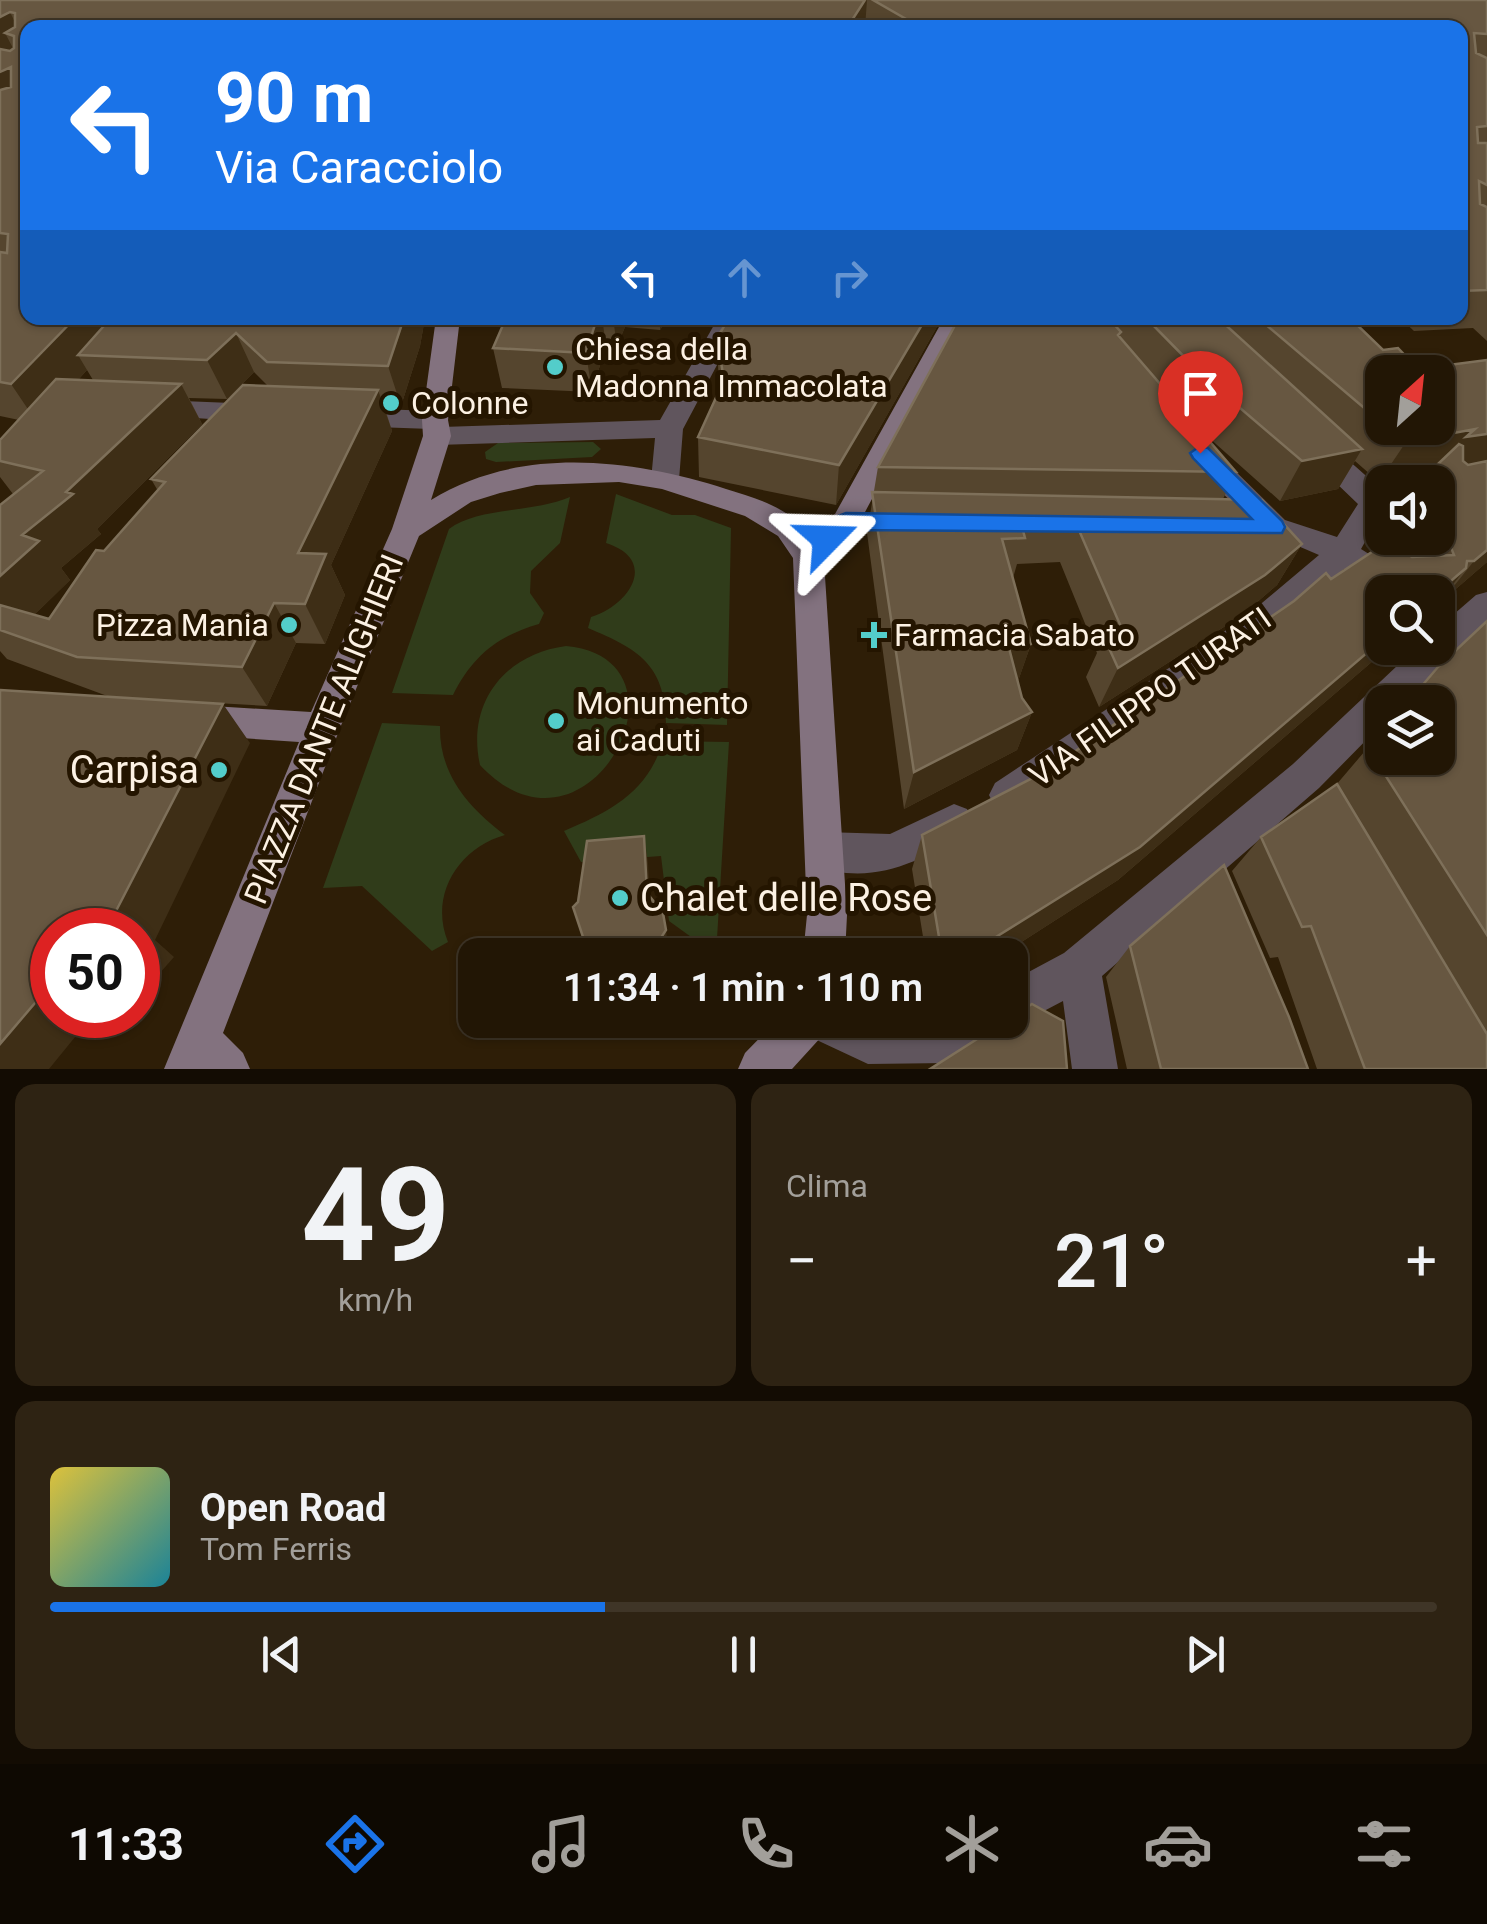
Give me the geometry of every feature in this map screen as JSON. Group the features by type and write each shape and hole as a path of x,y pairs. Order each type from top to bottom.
{"main road":[{"path":"407,529 436,428 447,325"},
{"path":"824,938 824,850 808,557 846,522 952,325"},
{"name":"PIAZZA DANTE ALIGHIERI","path":"205,1059 322,728 407,529 460,496 536,475 619,472 665,480 755,509 789,528 808,557"},
{"path":"165,718 322,728"},
{"path":"760,1069 790,1038"}],"street":[{"path":"665,480 669,429 726,325"},
{"path":"134,408 288,414"},
{"path":"327,416 436,428 669,429"},
{"path":"1304,436 1365,490"},
{"path":"1190,442 1274,527"},
{"name":"VIA FILIPPO TURATI","path":"824,850 893,853 1017,790 1255,628 1344,552 1365,520"},
{"path":"846,522 885,522"},
{"path":"1216,526 1274,527 1344,552 1378,575"},
{"path":"1455,626 1487,604"},
{"path":"1455,640 1487,652"},
{"path":"1028,996 1080,968 1211,878 1315,792 1418,665"},
{"path":"1080,968 1095,1069"},
{"path":"859,1038 868,1042 953,1038"}],"green space":[{"path":"593,442 601,449 592,457 496,462 486,459 485,452 498,443"},
{"path":"616,494 672,515 695,515 731,528 727,725 666,723 660,686 645,661 621,643 588,628 591,617 617,603 633,582 632,560 606,543"},
{"path":"570,497 560,543 531,571 530,593 544,613 539,624 487,650 453,695 392,693 449,529 490,513"},
{"path":"566,646 606,660 626,686 628,720 615,754 591,781 558,797 520,793 480,765 479,721 485,702 508,671 525,659"},
{"path":"382,723 440,726 445,759 458,788 505,835 474,851 452,876 442,908 448,942 432,951 362,886 323,888"},
{"path":"663,741 729,742 717,938 692,938 669,921 661,856 581,862 564,831 626,798 656,759"}],"building":[{"path":"0,0 865,0 852,20 20,20 20,325 68,325 11,384 0,382 0,252 7,253 8,234 0,233 0,90 11,87 11,67 0,72 0,49 14,48 14,36 5,33 15,27 15,13 0,17"},
{"path":"873,0 1487,0 1487,34 1474,33 1476,53 1487,58 1487,126 1477,127 1478,143 1487,143 1487,185 1479,181 1480,204 1487,207 1487,290 1468,291 1468,20 906,19"},
{"path":"105,325 402,325 388,366 267,362 236,333 207,360 78,355"},
{"path":"503,325 595,325 586,353 493,348"},
{"path":"725,325 922,325 839,465 698,437 724,380 717,338"},
{"path":"955,325 1114,325 1121,332 1118,335 1236,472 878,467"},
{"path":"1153,325 1226,325 1362,449 1302,461 1205,378"},
{"path":"1266,325 1357,325 1383,350 1398,348 1405,355 1365,355 1365,409"},
{"path":"1487,360 1487,434 1466,437 1475,429 1455,433 1455,364"},
{"path":"56,379 181,384 66,492 73,494 22,535 39,541 0,576 0,505 43,471 0,461 0,440"},
{"path":"243,385 378,390 298,553 326,554 305,604 274,603 242,667 77,657 0,630 0,605 49,619 96,550 104,551 165,482 151,479"},
{"path":"1459,444 1463,446 1463,461 1468,465 1487,461 1487,550 1474,561 1467,561 1466,568 1455,577 1365,575 1365,655 1140,847 994,938 939,938 922,835 1048,770 1294,601 1326,573 1331,579 1367,555 1455,555 1455,465 1437,465"},
{"path":"872,492 1262,500 1302,544 1265,575 1118,668 1104,637 1125,636 1075,521 1021,523 1025,538 1002,539 1031,644 1009,648 1022,698 1032,712 914,772"},
{"path":"1487,621 1487,935 1385,775 1455,775 1455,685 1423,685 1440,665 1455,665 1455,651"},
{"path":"0,690 223,704 118,908 30,908 30,1009 0,1044"},
{"path":"1337,784 1487,1034 1487,1069 1365,1069 1311,926 1302,927 1261,837"},
{"name":"Chalet delle Rose","path":"644,836 647,893 663,913 666,930 661,938 583,938 573,907 578,902 587,841"},
{"path":"1224,865 1308,1069 1161,1069 1130,946"},
{"path":"1032,1004 1063,1021 1067,1069 930,1069 979,1038 1028,1038 1028,1007"}],"place":[{"name":"Chiesa della Madonna Immacolata","path":"555,367"},
{"name":"Colonne","path":"391,403"},
{"name":"Pizza Mania","path":"289,625"},
{"name":"Farmacia Sabato","path":"874,635"},
{"name":"Monumento ai Caduti","path":"556,721"},
{"name":"Carpisa","path":"219,770"},
{"name":"Chalet delle Rose","path":"620,898"}],"route":[{"path":"827,539 846,522 1274,527 1200,453"}]}
